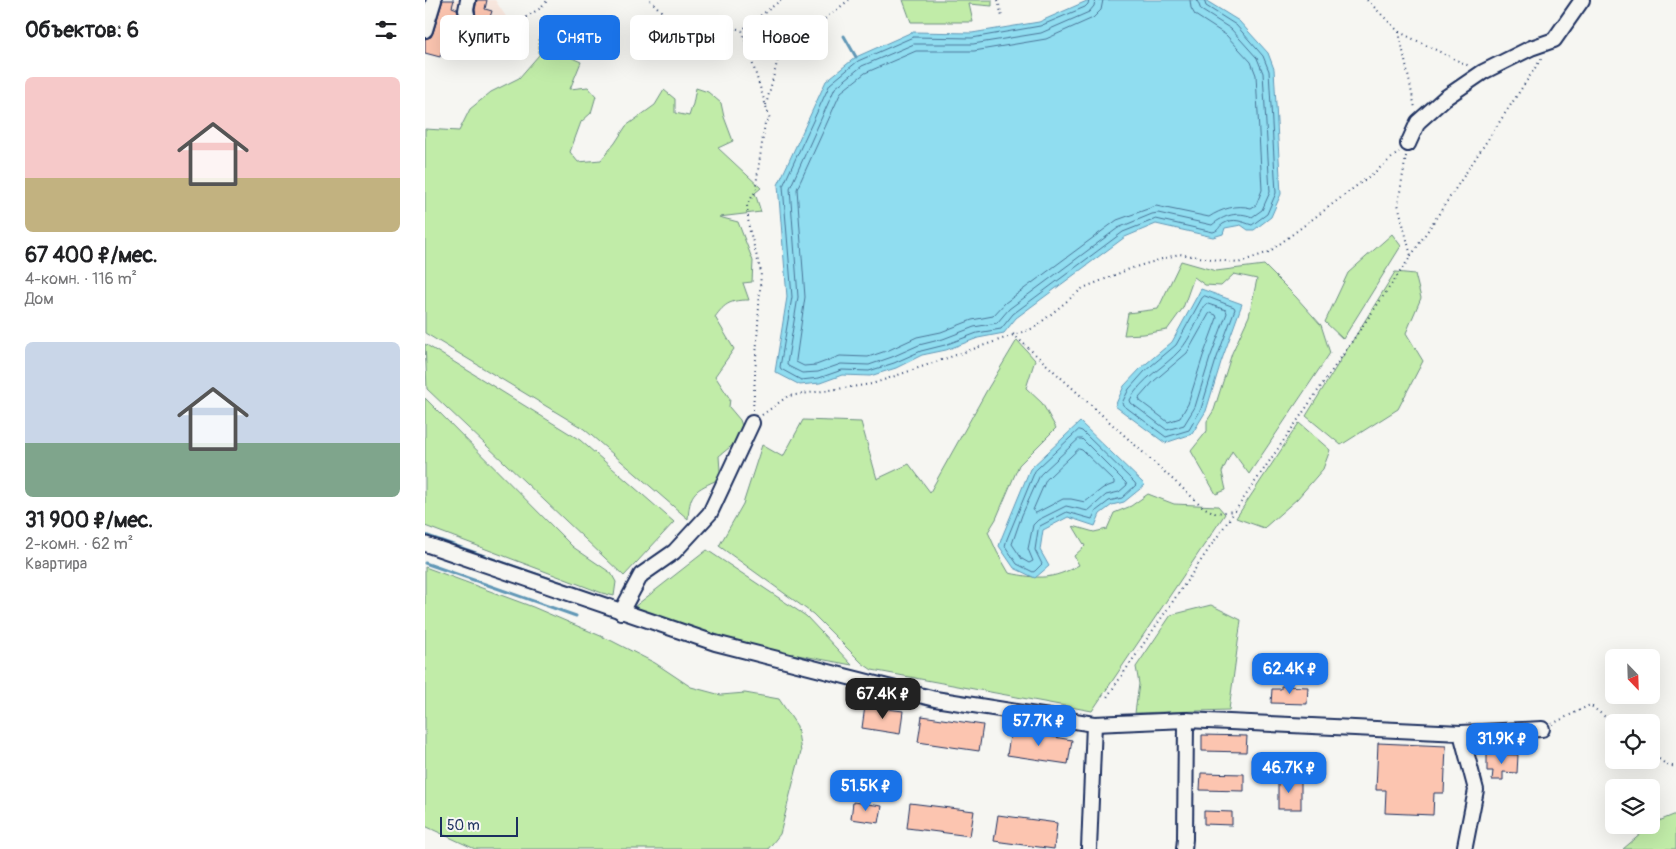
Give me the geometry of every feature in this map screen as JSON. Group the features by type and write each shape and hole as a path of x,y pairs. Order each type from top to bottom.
{"street":[{"path":"425,30 434,0"},
{"path":"467,15 468,0"},
{"path":"1408,144 1418,122 1445,98 1483,72 1531,48 1554,40 1582,0"},
{"path":"621,612 641,575 673,552 710,513 752,423"},
{"path":"425,544 715,643 935,699 1094,724 1186,720 1461,733 1542,729"},
{"path":"1184,849 1186,720"},
{"path":"1089,849 1094,724"},
{"path":"1461,733 1476,790 1465,846"}],"path":[{"path":"529,15 548,0"},
{"path":"650,0 678,28 708,22 742,30"},
{"path":"742,30 781,0"},
{"path":"766,106 779,55 849,0"},
{"path":"998,0 1003,17"},
{"path":"1367,0 1399,32 1483,72"},
{"path":"742,30 771,119 765,123 755,192 747,205 749,228 761,272 752,423"},
{"path":"1399,32 1418,122"},
{"path":"1105,700 1411,256 1543,56"},
{"path":"752,423 788,396 872,384 1035,328 1083,288 1133,268 1179,254 1238,263 1269,252 1375,172 1408,144"},
{"path":"1408,144 1398,204 1411,256"},
{"path":"1013,334 1203,507 1215,513 1235,511"},
{"path":"1542,729 1590,705 1605,717"},
{"path":"1660,760 1667,765 1676,767"}],"shaded area":[{"path":"425,0 495,0 505,15 440,15 440,57 425,53"}],"green space":[{"path":"903,0 992,0 992,6 969,4 973,22 911,22"},
{"path":"539,55 539,60 576,60 581,62 570,89 588,87 596,96 591,113 581,122 570,152 578,162 601,160 626,126 655,105 664,90 675,99 675,113 689,116 696,88 708,92 721,103 733,141 718,148 761,188 755,193 761,212 719,217 738,222 753,261 752,282 743,283 749,300 729,303 715,317 734,349 715,376 730,399 729,407 740,420 745,435 719,456 720,471 715,481 697,491 691,499 688,519 584,429 425,333 425,129 459,131 470,109 491,92 519,78"},
{"path":"1392,234 1401,246 1343,339 1325,322 1348,273"},
{"path":"1181,261 1216,271 1264,265 1321,325 1330,353 1249,474 1232,451 1222,472 1226,490 1216,494 1191,451 1207,431 1207,421 1214,410 1232,353 1249,316 1257,279 1234,274 1221,286 1205,285 1194,277 1183,308 1167,330 1124,335 1128,313 1158,309"},
{"path":"1395,272 1415,274 1421,298 1406,333 1423,361 1398,409 1341,445 1306,416"},
{"path":"1017,340 1035,360 1026,388 1042,403 1056,428 1019,465 996,519 988,532 1009,573 1045,577 1053,576 1079,565 1074,556 1085,546 1073,526 1094,532 1107,529 1114,513 1131,506 1148,494 1174,504 1218,506 1225,514 1092,711 872,670 862,663 813,614 719,546 743,504 762,445 783,457 803,420 861,422 877,479 909,464 930,492"},
{"path":"425,344 580,440 674,522 624,576 427,389"},
{"path":"425,398 573,547 611,573 616,582 614,596 425,526"},
{"path":"1299,423 1330,450 1323,469 1297,499 1264,528 1236,518"},
{"path":"707,550 806,616 852,665 771,650 711,634 634,607"},
{"path":"425,567 533,607 610,640 655,663 691,687 721,695 745,693 779,699 797,726 801,752 780,834 768,849 475,849 425,826"},
{"path":"1211,605 1241,620 1229,710 1135,713 1139,684 1136,667 1171,615"},
{"path":"1676,814 1676,849 1623,849 1641,834 1660,834 1660,821"}],"water":[{"path":"1089,0 1205,0 1239,21 1268,53 1274,69 1281,194 1271,217 1254,230 1248,230 1241,225 1225,228 1223,234 1213,237 1156,224 1125,237 1016,318 1004,333 978,338 946,350 922,355 896,368 870,376 842,375 820,383 800,385 775,372 787,297 778,185 826,81 856,57 912,32 972,33 1039,22"},
{"path":"1201,289 1242,304 1206,411 1192,434 1165,443 1115,406 1124,386 1141,368 1172,342"},
{"path":"1080,422 1145,485 1124,502 1112,505 1100,514 1095,526 1068,517 1043,530 1040,550 1049,566 1035,578 1014,568 999,546 1030,469"}],"building":[{"path":"443,0 454,0 452,7 457,9 458,15 440,15 440,57 425,53 425,39 431,37"},
{"path":"477,0 487,0 485,9 492,11 491,15 476,15"},
{"path":"1281,686 1308,687 1307,704 1271,703 1272,689 1281,689"},
{"path":"865,706 903,711 900,734 862,728"},
{"path":"922,716 983,725 979,751 918,742"},
{"path":"1011,730 1072,740 1068,764 1007,755"},
{"path":"1202,735 1247,736 1246,752 1202,751"},
{"path":"1378,743 1446,746 1444,793 1434,793 1433,815 1385,813 1386,790 1376,790"},
{"path":"1487,754 1518,755 1517,773 1503,772 1503,780 1492,780 1493,771 1487,771"},
{"path":"1201,773 1244,774 1244,791 1200,790"},
{"path":"1278,779 1301,779 1301,809 1278,809"},
{"path":"853,802 882,806 879,823 851,819"},
{"path":"910,803 974,811 970,836 907,828"},
{"path":"1204,811 1232,812 1232,825 1204,824"},
{"path":"998,815 1057,823 1054,849 994,841"}],"waterway":[{"path":"844,36 856,57"},
{"path":"425,535 607,599"},
{"path":"425,563 576,616"}]}
